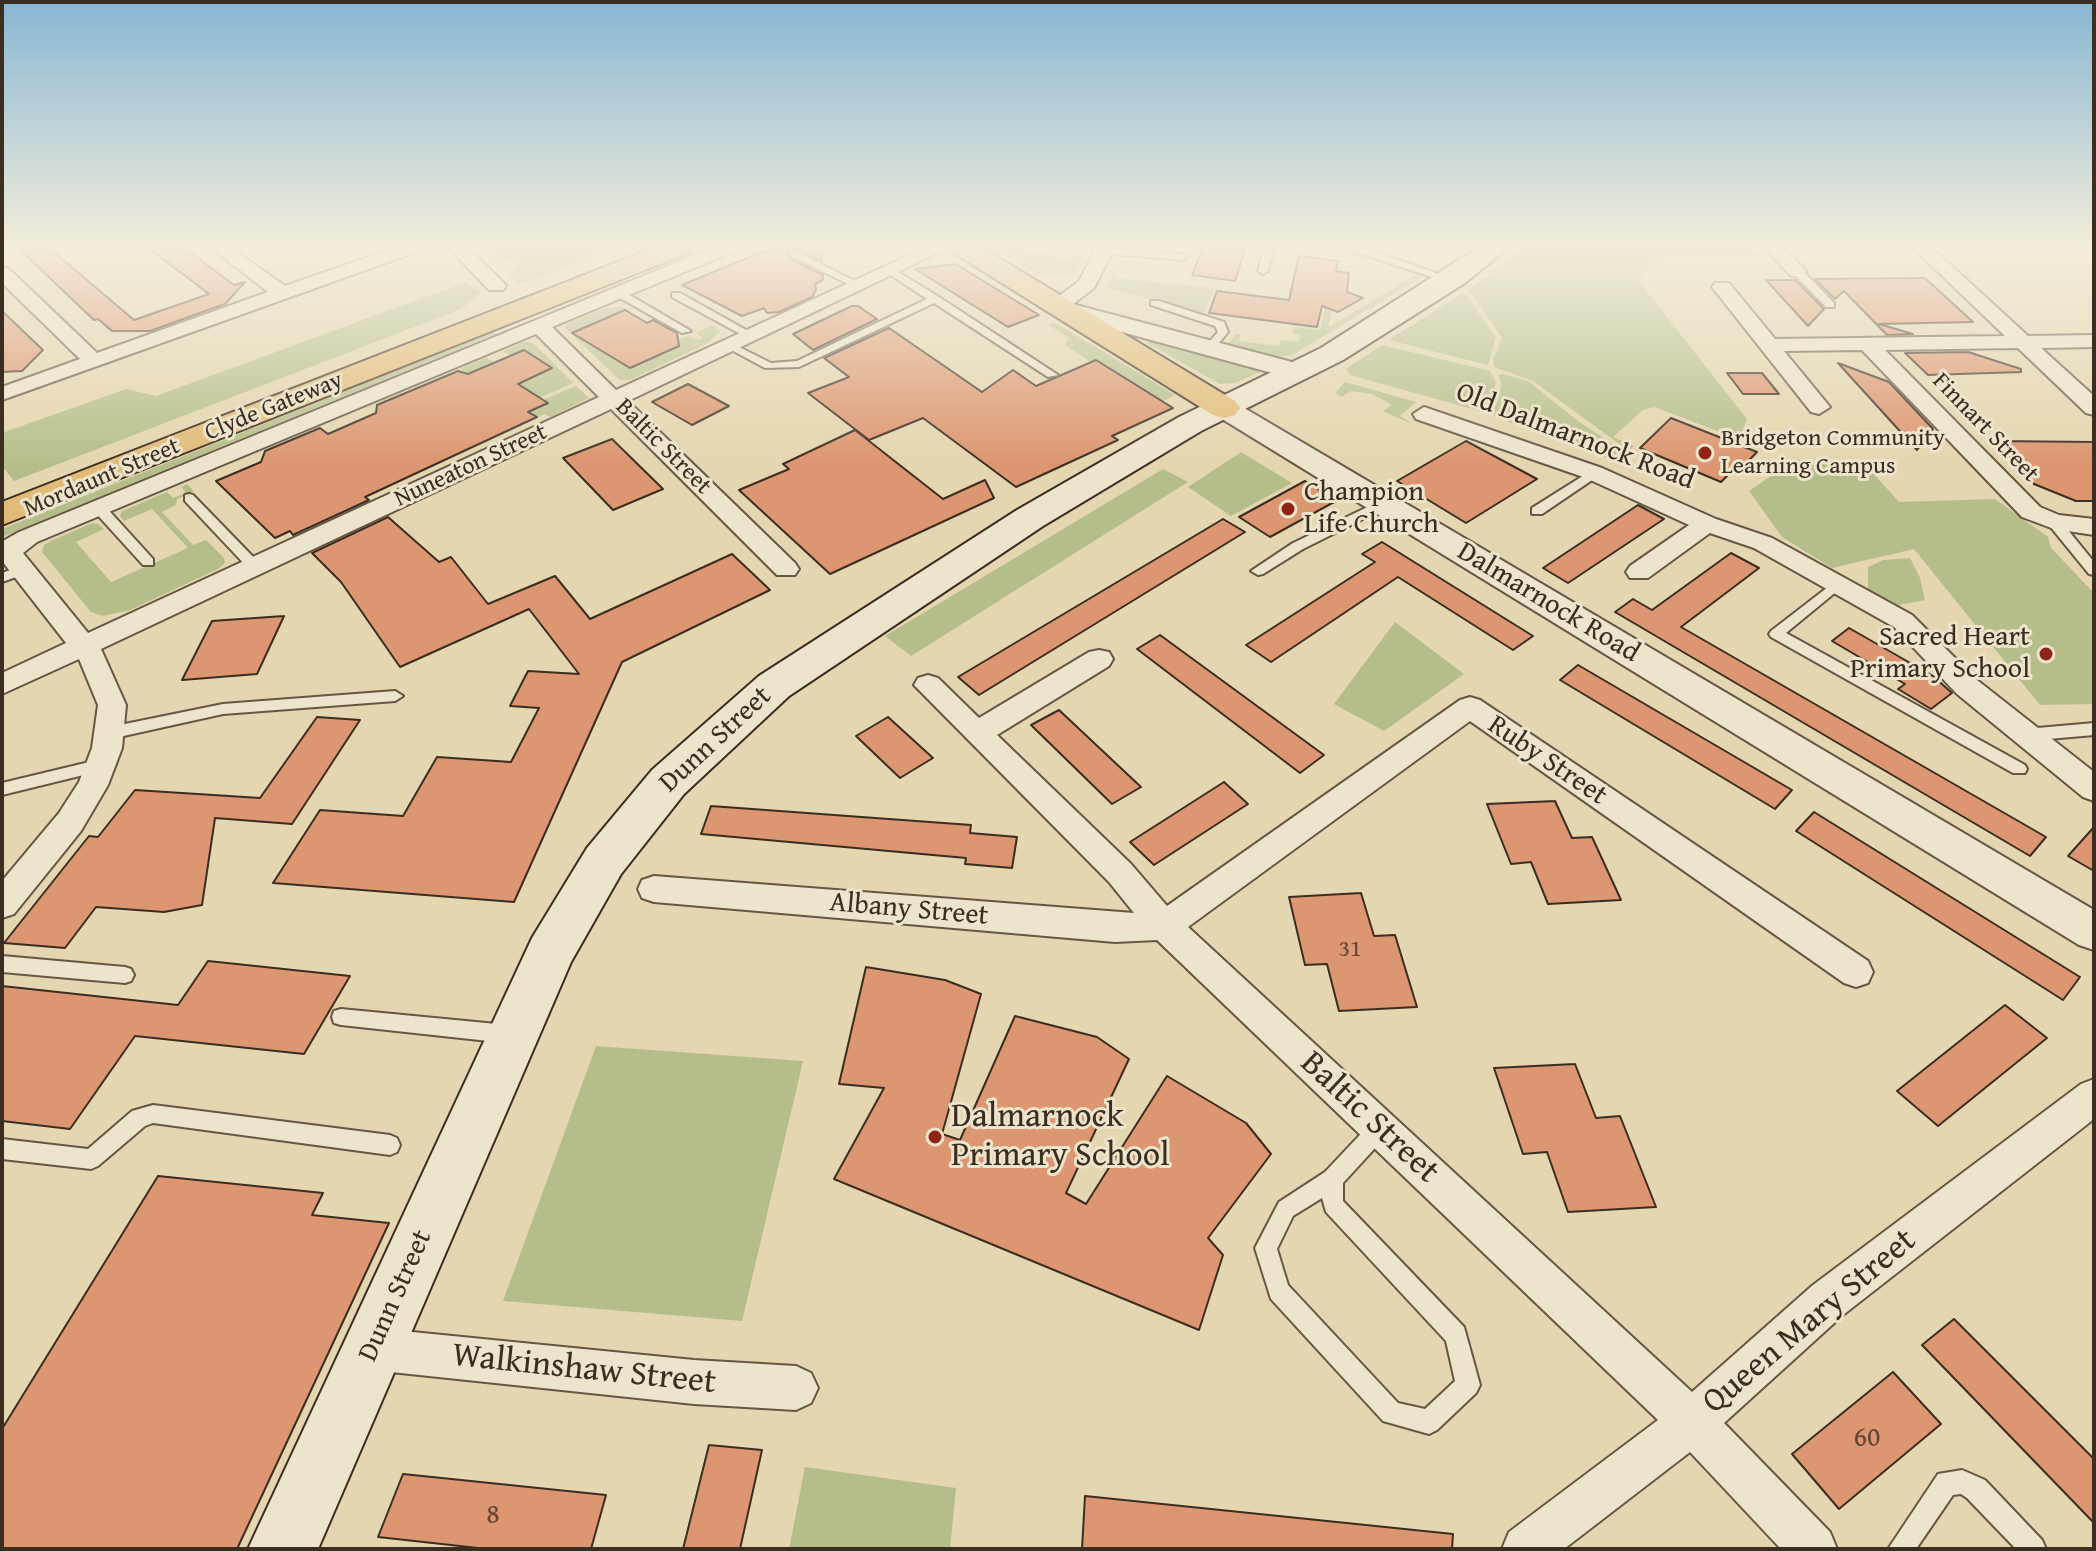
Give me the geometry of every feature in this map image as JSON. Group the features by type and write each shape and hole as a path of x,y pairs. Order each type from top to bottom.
{"main road":[{"name":"Clyde Gateway","path":"2,503 465,319"},
{"name":"Clyde Gateway","path":"2,514 495,319"},
{"name":"Dalmarnock Road","path":"1078,319 1224,408"},
{"name":"Dunn Street","path":"283,1549 550,953 604,861 668,782 774,686 1019,524 1098,476 1298,372 1386,319"}],"street":[{"path":"50,319 94,361"},
{"path":"2,394 211,319"},
{"name":"Mordaunt Street","path":"2,904 70,822 102,765 110,733 112,705 108,691 83,647 12,574 10,554 16,543 551,319"},
{"name":"Nuneaton Street","path":"2,684 784,319"},
{"path":"1102,319 1298,372"},
{"path":"1748,319 1819,407"},
{"path":"2000,319 2094,408"},
{"name":"Baltic Street","path":"538,325 786,569"},
{"path":"1768,345 2094,341"},
{"name":"Finnart Street","path":"1869,345 2042,517"},
{"name":"Dalmarnock Road","path":"1224,408 2094,932"},
{"name":"Old Dalmarnock Road","path":"1424,414 1594,473 1707,524 1763,543 1837,584 1903,621 1967,687 2094,789"},
{"path":"2042,517 2077,527 2094,527"},
{"path":"1639,572 1707,524"},
{"path":"977,733 1099,659"},
{"name":"Baltic Street","path":"928,685 1120,873 1164,926 1692,1422 1799,1544"},
{"name":"Ruby Street","path":"1164,926 1470,707 1856,972"},
{"name":"Albany Street","path":"654,889 1115,928 1164,926"},
{"name":"Queen Mary Street","path":"1526,1549 1692,1422 1828,1300 2094,1096"},
{"name":"Walkinshaw Street","path":"372,1349 678,1380 796,1388"}],"lane":[{"path":"665,319 686,331"},
{"path":"721,319 750,335"},
{"path":"729,346 761,364 799,364 892,319"},
{"path":"966,319 1052,375"},
{"path":"1206,319 1220,324 1223,332 1209,348"},
{"path":"1537,511 1594,473"},
{"path":"189,498 255,567"},
{"path":"1258,571 1298,546 1384,503"},
{"path":"98,507 148,562"},
{"path":"2042,517 2094,571"},
{"path":"1837,584 1776,634 2019,769"},
{"path":"110,733 214,711 395,696"},
{"path":"2026,735 2094,729"},
{"path":"2,789 102,765"},
{"path":"2,964 125,975"},
{"path":"341,1017 513,1034"},
{"path":"2,1149 91,1159 139,1118 153,1114 390,1145"},
{"path":"1332,1179 1333,1205 1456,1335 1468,1385 1429,1422 1391,1413 1279,1291 1266,1248 1286,1209 1332,1179 1380,1128"},
{"path":"1901,1549 1947,1483 1962,1482 1976,1489 2033,1549"}],"green space":[{"path":"364,319 434,319 14,481 2,466 2,433 126,389 156,396"},
{"path":"578,319 605,319 574,333 635,366 680,345 678,340 689,336 697,340 703,338 696,333 712,325 720,331 708,343 632,379 620,380 565,328"},
{"path":"1322,319 1330,319 1329,327 1342,319 1352,319 1292,355 1274,357 1227,345 1236,334 1240,335 1239,341 1279,346 1281,340 1298,342 1300,335 1292,333 1293,327 1320,330"},
{"path":"1421,319 1483,319 1496,337 1488,365 1389,340"},
{"path":"1489,319 1669,319 1747,419 1739,439 1654,407 1643,410 1613,437 1634,446 1629,451 1533,381 1494,367 1493,360 1502,338"},
{"path":"1054,322 1175,395 1163,401 1099,362 1091,362 1065,345 1069,338 1048,325"},
{"path":"493,332 495,334 2,537 2,529"},
{"path":"1151,339 1264,370 1235,383 1220,384 1147,343"},
{"path":"523,342 532,342 573,383 520,406 460,369 486,357 495,363 511,386 551,369 502,352"},
{"path":"1382,345 1490,371 1496,383 1487,413 1350,375 1346,369"},
{"path":"1498,375 1528,381 1578,421 1626,453 1618,462 1495,417 1493,414 1502,384"},
{"path":"1345,382 1416,402 1400,416 1414,425 1383,411 1392,405 1372,394 1351,391 1342,397 1335,393"},
{"path":"576,386 589,398 550,417 545,414 537,417 524,408 547,404 543,400"},
{"path":"1241,452 1292,483 1231,516 1188,487"},
{"path":"1796,459 1872,472 1899,502 1995,499 2048,537 2051,548 2094,593 2094,704 2040,705 1914,549 1832,568 1782,537 1749,491"},
{"path":"1163,469 1188,482 911,656 885,636"},
{"path":"187,484 194,491 177,499 176,505 162,512 193,545 206,540 224,558 225,563 218,569 130,610 103,616 91,612 42,552 44,545 53,540 92,523 98,524 104,529 76,542 111,582 188,548 152,509 124,521 120,516 122,511 167,492 173,498 186,493 181,487"},
{"path":"1910,558 1920,578 1925,600 1894,606 1868,591 1868,567 1883,560"},
{"path":"1395,622 1464,674 1384,731 1334,704"},
{"path":"596,1046 803,1061 742,1321 503,1301"},
{"path":"805,1467 956,1488 950,1549 789,1549"}],"building":[{"path":"2,319 11,319 43,350 22,371 2,372"},
{"path":"98,319 182,319 150,331 112,331"},
{"path":"603,319 641,319 647,323 653,320 677,333 679,346 630,368 572,333"},
{"path":"824,319 876,319 813,350 793,334"},
{"path":"996,319 1028,319 1008,327"},
{"path":"1258,319 1319,319 1317,327"},
{"path":"1802,319 1814,319 1808,326"},
{"path":"1872,319 1970,319 1973,322 1879,324 1913,334 1887,335"},
{"path":"889,328 982,392 1013,370 1036,386 1096,360 1173,408 1112,436 1118,440 1016,487 923,418 869,440 808,393 849,377 824,358"},
{"path":"524,350 552,368 518,384 548,403 528,412 537,417 365,497 369,500 293,535 290,531 275,538 216,481 261,462 265,451 320,428 328,434 376,413 377,405 458,371 468,374"},
{"path":"1968,352 2021,369 2021,372 1928,375 1905,353"},
{"path":"1838,363 1889,382 1933,429 1917,450"},
{"path":"1727,373 1762,373 1779,394 1743,394"},
{"path":"688,384 729,406 692,425 652,402"},
{"name":"Bridgeton Community Learning Campus","path":"1671,418 1757,452 1736,474 1731,472 1721,482 1640,448"},
{"path":"855,430 943,499 985,480 994,498 830,574 739,490 789,469 783,464"},
{"path":"612,439 663,489 613,510 563,458"},
{"path":"1466,441 1537,479 1466,523 1397,481"},
{"path":"1995,441 2094,442 2094,501 2076,501 2034,484"},
{"name":"Champion Life Church","path":"1305,481 1336,501 1270,537 1239,517"},
{"path":"1638,505 1664,519 1568,583 1543,568"},
{"path":"388,517 439,562 451,557 488,604 555,576 590,619 732,554 770,590 622,662 514,902 273,883 320,810 403,816 437,757 511,762 539,708 510,706 528,671 579,674 529,609 400,667 341,582 312,553"},
{"path":"1223,519 1245,532 979,695 958,677"},
{"path":"1382,542 1533,636 1513,650 1398,577 1271,662 1246,645 1375,562 1362,554"},
{"path":"1731,553 1759,568 1681,627 2046,837 2030,856 1615,612 1633,599 1652,610"},
{"path":"284,616 257,674 182,680 212,621"},
{"path":"1849,628 1933,676 1952,693 1931,709 1898,689 1905,684 1832,641"},
{"path":"1160,635 1324,755 1300,773 1137,649"},
{"path":"1578,665 1792,790 1775,809 1560,680"},
{"path":"1059,710 1141,787 1112,804 1031,725"},
{"path":"317,717 360,720 292,824 215,818 202,905 164,912 96,907 65,948 4,943 89,836 98,837 135,790 260,798"},
{"path":"888,717 933,758 900,778 856,736"},
{"path":"1224,782 1248,804 1154,865 1130,842"},
{"path":"1555,801 1572,838 1592,837 1621,900 1548,904 1531,862 1511,864 1487,804"},
{"path":"711,806 971,825 970,833 1017,837 1012,868 965,864 966,858 701,834"},
{"path":"1814,812 2080,977 2063,1000 1796,831"},
{"path":"2094,827 2094,871 2068,856"},
{"path":"1361,893 1374,936 1395,935 1417,1007 1339,1011 1327,964 1305,965 1289,897"},
{"path":"208,961 350,976 304,1054 135,1036 70,1129 2,1121 2,986 178,1005"},
{"path":"866,967 945,980 981,994 942,1134 960,1140 1015,1016 1097,1037 1129,1059 1066,1193 1086,1204 1167,1076 1246,1123 1271,1154 1208,1238 1223,1255 1199,1330 834,1179 884,1088 839,1084"},
{"path":"2005,1005 2047,1038 1938,1126 1897,1091"},
{"path":"1575,1064 1596,1118 1620,1116 1656,1207 1568,1212 1547,1152 1523,1154 1494,1068"},
{"path":"158,1176 323,1193 312,1215 389,1223 237,1549 2,1549 2,1429"},
{"path":"1954,1319 2094,1459 2094,1523 1922,1345"},
{"path":"1893,1372 1941,1424 1839,1509 1792,1454"},
{"path":"709,1445 762,1450 740,1549 683,1549"},
{"path":"403,1474 606,1495 591,1549 487,1549 378,1537"},
{"path":"1085,1496 1453,1534 1452,1549 1082,1549"}],"place":[{"name":"Bridgeton Community Learning Campus","path":"1705,453"},
{"name":"Champion Life Church","path":"1288,509"},
{"name":"Sacred Heart Primary School","path":"2046,654"},
{"name":"Dalmarnock Primary School","path":"935,1137"}]}
